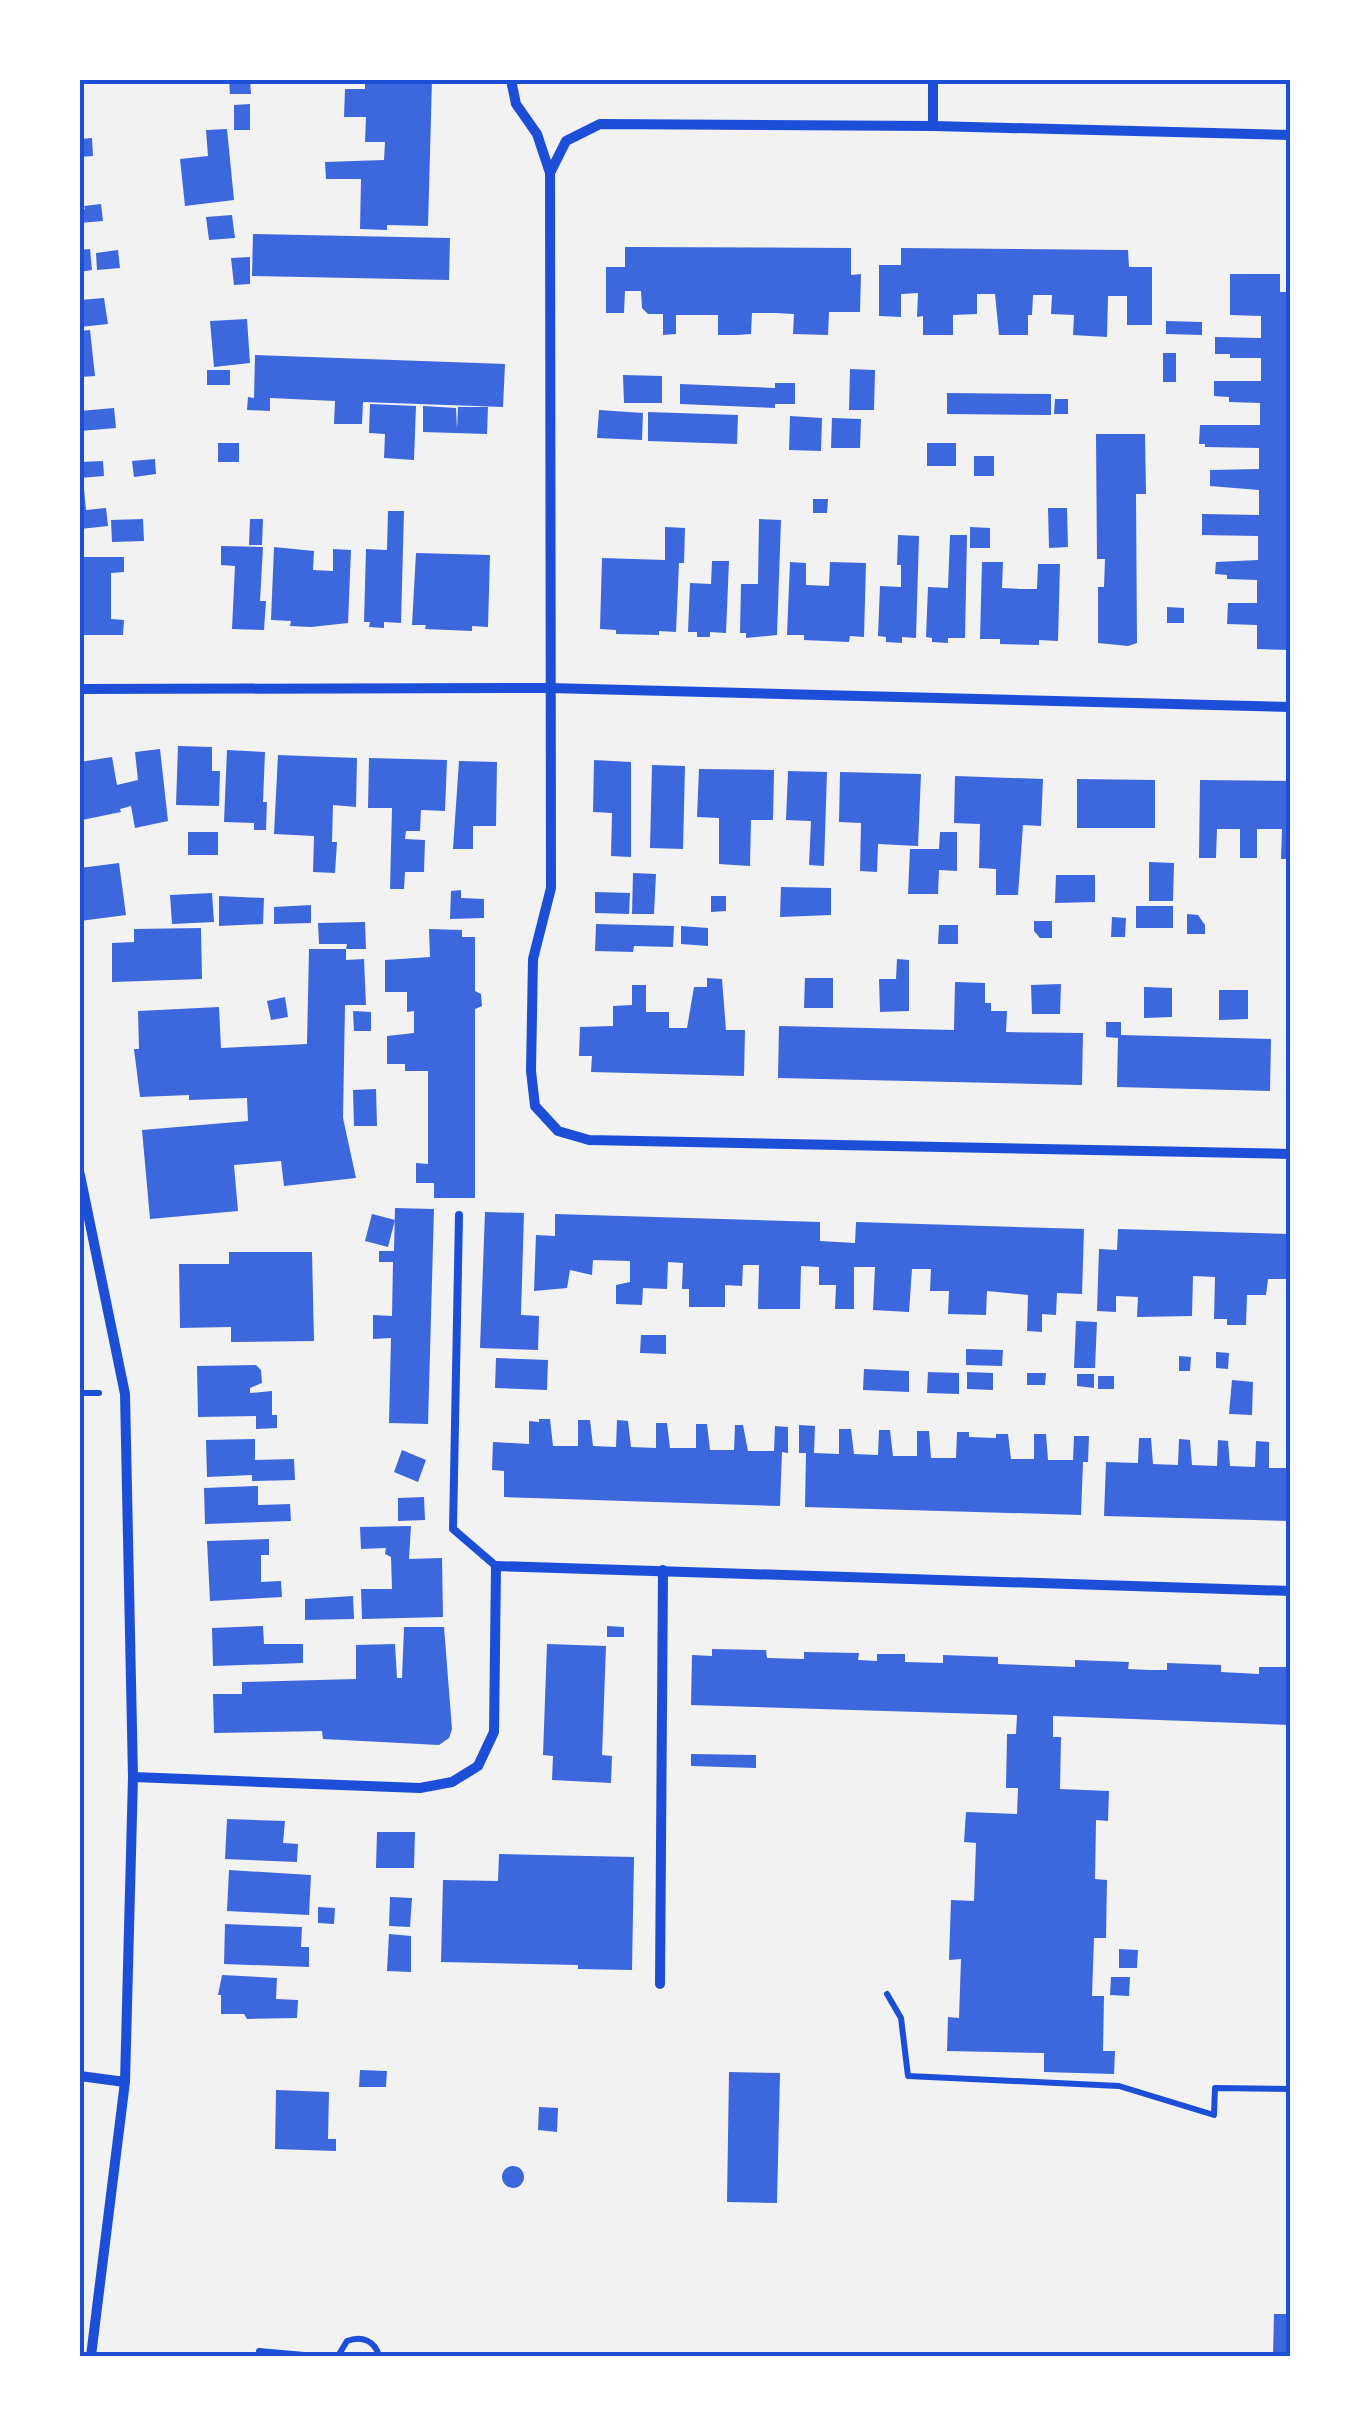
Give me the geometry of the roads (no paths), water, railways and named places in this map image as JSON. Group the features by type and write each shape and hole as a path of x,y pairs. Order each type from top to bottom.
{"street":[{"path":"511,80 516,104 537,134 550,173 551,888 533,959 531,1071 535,1106 558,1131 589,1140 1291,1154"},
{"path":"932,126 933,80"},
{"path":"550,173 566,141 600,124 932,126 1291,135"},
{"path":"80,689 550,688 1291,707"},
{"path":"80,1175 125,1394 133,1778 125,2082 91,2356"},
{"path":"133,1778 420,1788 452,1782 478,1766 494,1732 496,1566 1291,1591"},
{"path":"660,1984 663,1570"},
{"path":"80,2076 125,2082"}],"lane":[{"path":"459,1215 453,1529 496,1566"}]}
